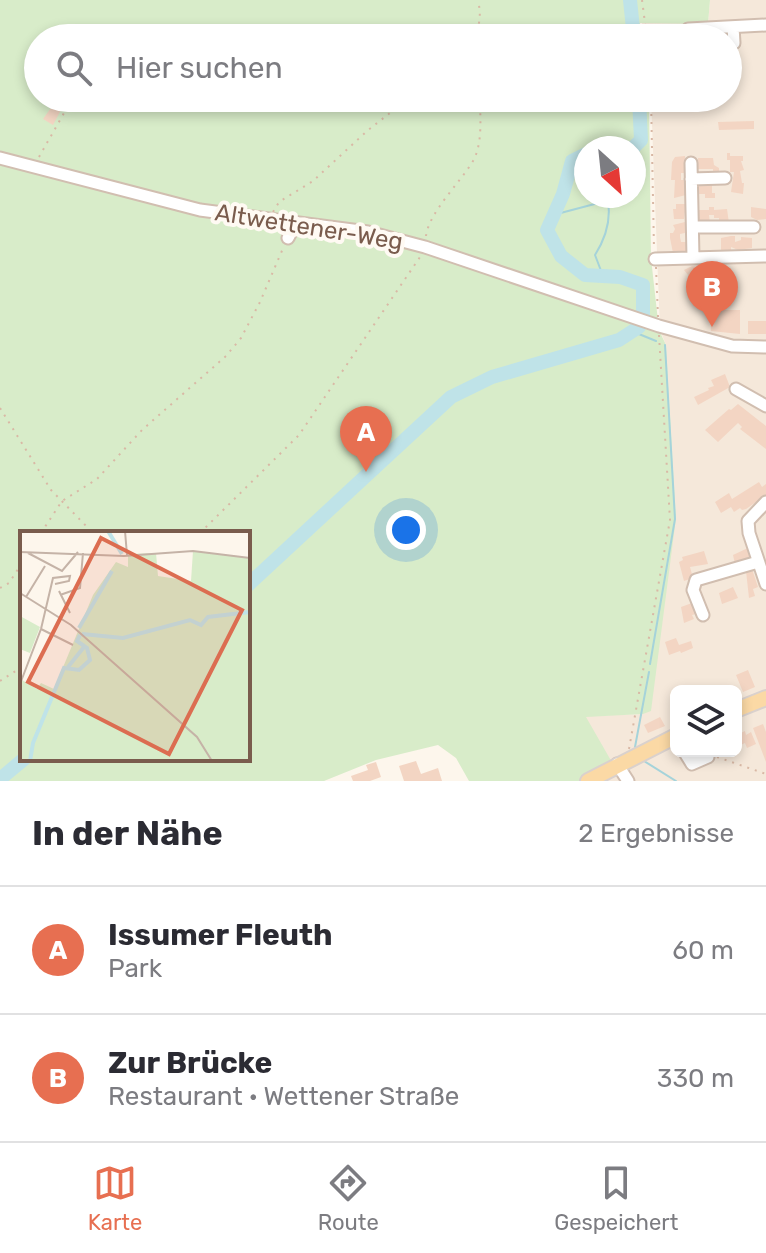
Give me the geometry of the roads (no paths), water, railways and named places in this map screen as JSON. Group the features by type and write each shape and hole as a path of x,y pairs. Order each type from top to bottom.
{"main road":[{"path":"742,708 766,698"},
{"path":"588,781 670,740"}],"street":[{"path":"742,26 766,25"},
{"name":"Altwettener-Weg","path":"0,158 200,210 368,232 654,324 732,346 766,347"},
{"path":"691,163 693,257"},
{"path":"691,179 725,178"},
{"path":"288,238 296,223"},
{"path":"693,227 754,227"},
{"path":"655,259 766,256"},
{"path":"736,389 766,406"},
{"path":"766,502 748,521 766,584"},
{"path":"703,615 693,590 696,580 758,562"},
{"path":"688,757 692,764 702,757"},
{"path":"624,761 628,781"}],"waterway":[{"path":"630,0 633,24"},
{"path":"640,112 641,136"},
{"path":"574,160 547,230 561,256 585,275 620,277 643,285 643,316"},
{"path":"553,215 580,208"},
{"path":"603,276 595,255 603,241 609,208"},
{"path":"250,583 451,397 492,377 619,340 639,327"},
{"path":"634,332 656,341"},
{"path":"650,664 675,519 665,345"},
{"path":"635,747 649,672"},
{"path":"0,779 22,761"},
{"path":"644,761 676,781"}],"place":[{"name":"Zur Brücke","path":"712,327"},
{"name":"Issumer Fleuth","path":"366,472"}]}
